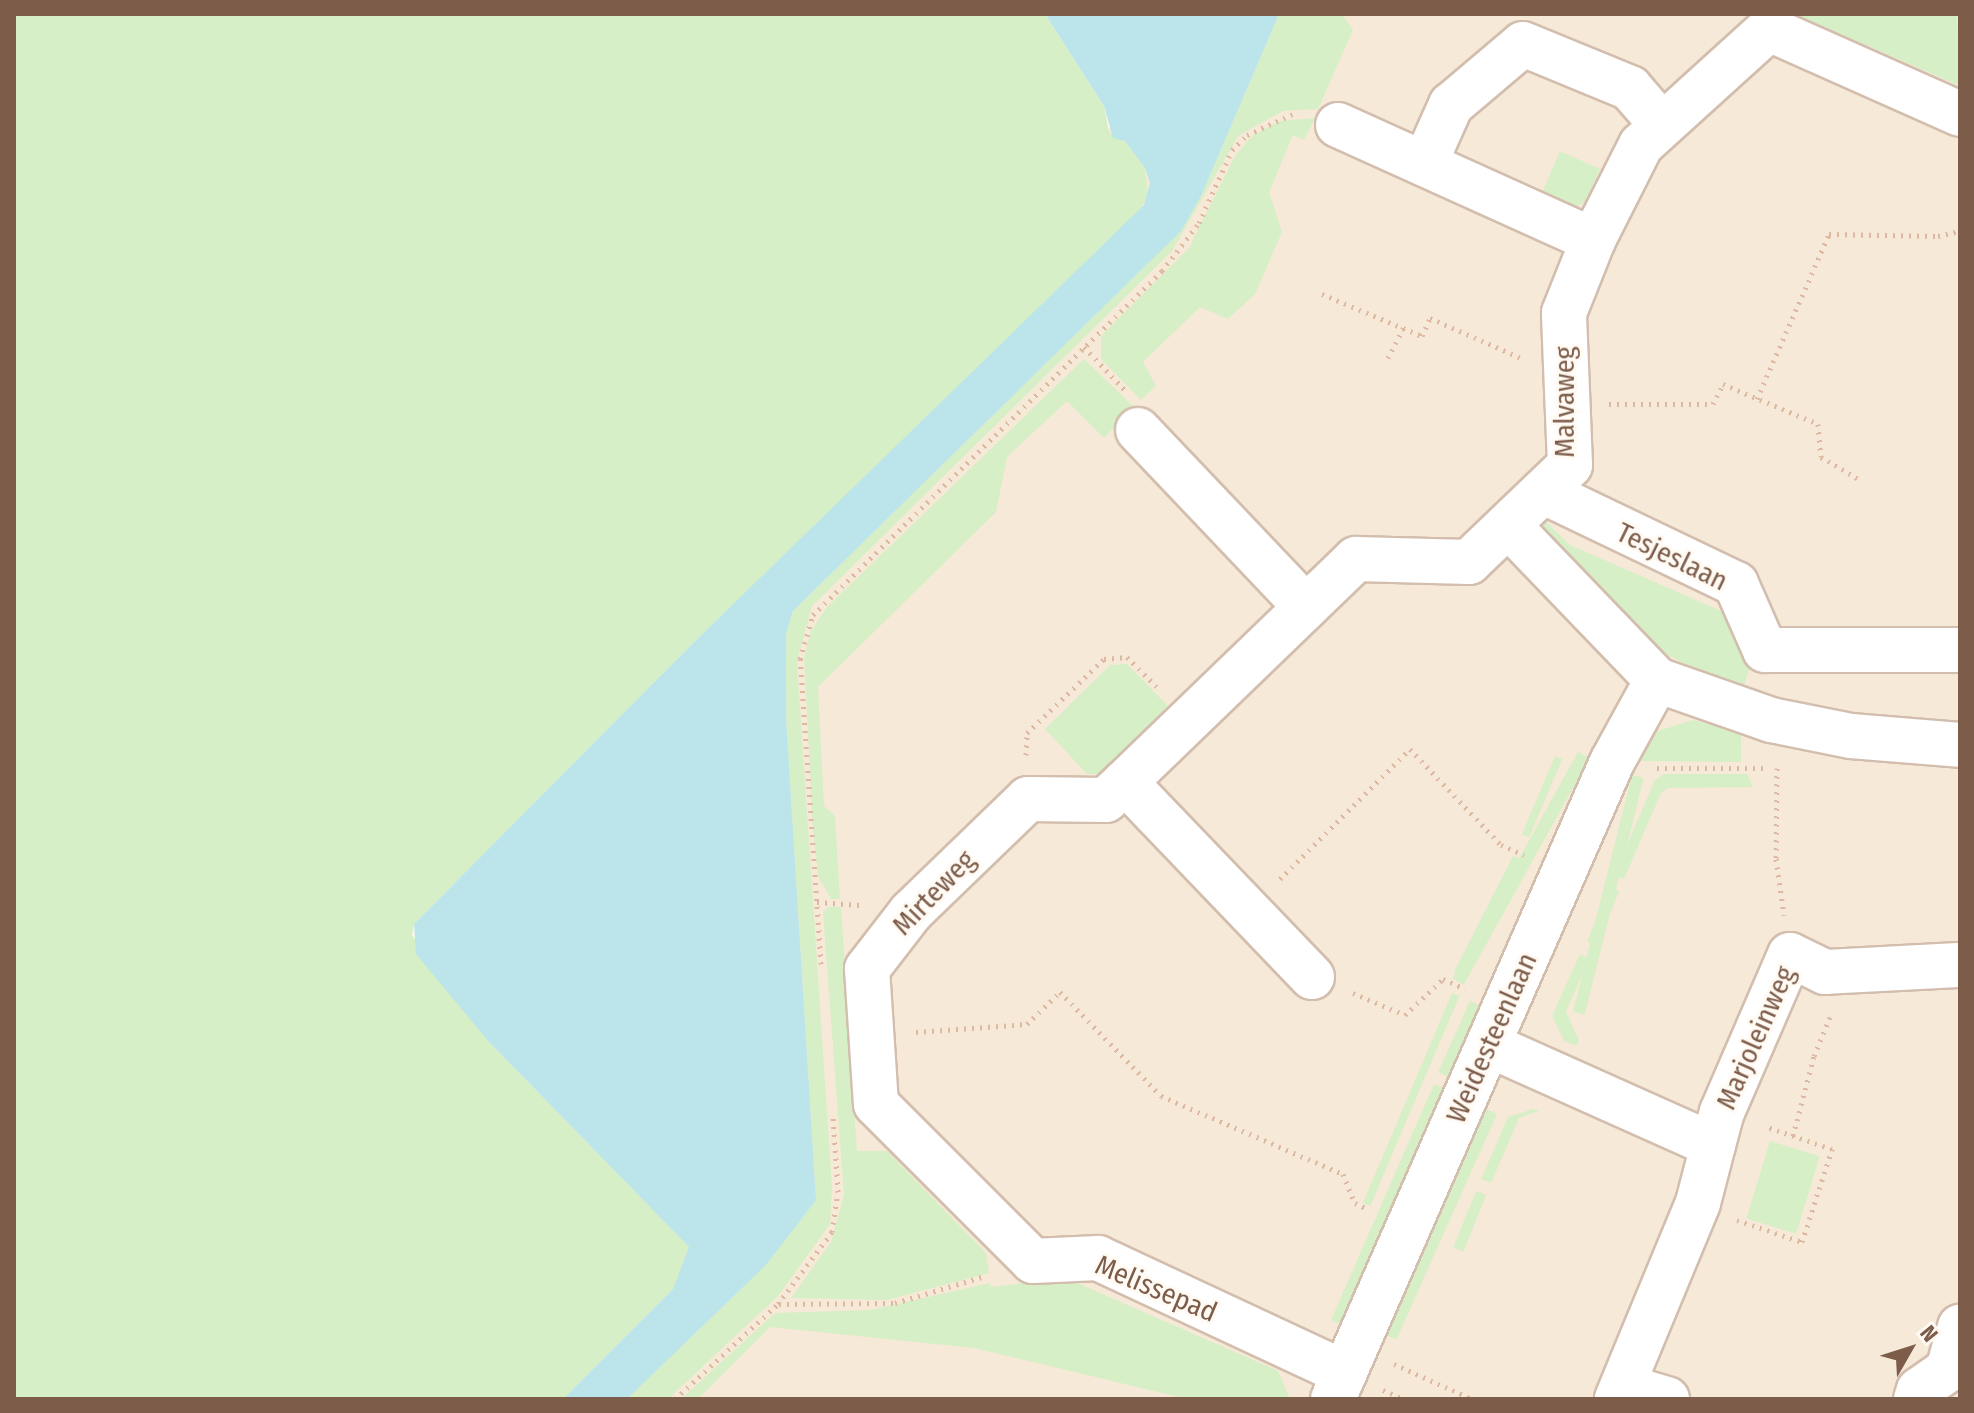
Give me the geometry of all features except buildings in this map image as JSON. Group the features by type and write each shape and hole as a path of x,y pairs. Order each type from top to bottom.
{"street":[{"name":"Malvaweg","path":"1509,526 1570,465 1564,313 1593,240 1641,145 1662,125 1769,29 1960,114"},
{"path":"1425,163 1451,105 1523,44 1630,88 1662,125"},
{"path":"1338,125 1593,240"},
{"path":"1138,430 1306,607"},
{"name":"Tesjeslaan","path":"1544,492 1736,584 1765,650 1960,650"},
{"path":"1509,526 1657,680 1771,720 1851,736 1960,745"},
{"name":"Mirteweg","path":"1033,1261 876,1104 867,969 911,912 1028,799 1106,800 1356,559 1469,562 1509,526"},
{"name":"Weidesteenlaan","path":"1345,1373 1487,1015 1612,762 1657,680"},
{"path":"1125,782 1312,977"},
{"name":"Marjoleinweg","path":"1667,1399 1620,1392 1698,1203 1717,1128 1790,955 1825,972 1960,965"},
{"name":"Marjoleinweg","path":"1487,1015 1717,1128"},
{"name":"Melissepad","path":"1033,1261 1098,1258 1345,1373"},
{"path":"1916,1399 1919,1390 1948,1370 1960,1327"}],"path":[{"path":"822,978 807,797 802,640 827,598 1185,245 1232,150 1247,135 1297,113 1316,114 1338,125"},
{"path":"1757,399 1829,234 1938,236 1960,231"},
{"path":"1322,294 1422,336 1430,318 1526,360 1565,357"},
{"path":"1388,358 1403,328"},
{"path":"1084,347 1138,403 1138,430"},
{"path":"1568,404 1713,404 1723,384 1818,424 1821,457 1860,480"},
{"path":"1068,799 1026,755 1027,733 1104,659 1127,657 1189,719"},
{"path":"1248,910 1410,749 1501,845 1525,856"},
{"path":"1612,762 1654,768 1788,767"},
{"path":"1774,768 1776,859 1790,955"},
{"path":"1519,869 1531,842"},
{"path":"1793,1136 1814,1056 1850,970"},
{"path":"1312,977 1405,1015 1443,979 1487,1015"},
{"path":"1473,977 1487,1015"},
{"path":"871,1035 1027,1024 1060,992 1161,1096 1343,1174 1355,1203 1371,1211"},
{"path":"1461,1004 1487,1015"},
{"path":"675,1399 778,1304 832,1232 838,1192 831,1100"},
{"path":"1698,1203 1802,1242 1832,1149 1793,1136 1717,1128"},
{"path":"1365,1225 1377,1197"},
{"path":"778,1304 895,1303 1033,1261"},
{"path":"1345,1373 1472,1399"}],"shaded area":[{"path":"1196,14 1960,14 1960,1399 560,1399 747,604"}],"green space":[{"path":"14,14 1045,14 1104,106 1109,132 1130,145 1145,168 1148,196 1138,213 691,645 414,924 412,935 489,1042 689,1247 673,1289 563,1399 14,1399"},
{"path":"1279,14 1342,14 1353,30 1318,109 1283,111 1238,136 1172,251 812,606 797,661 832,1188 830,1224 779,1295 668,1399 627,1399 766,1265 816,1200 786,718 786,633 793,611 1181,231 1201,196"},
{"path":"1795,14 1957,14 1960,86"},
{"path":"1315,118 1304,140 1293,135 1269,192 1282,232 1255,294 1228,319 1200,307 1143,362 1156,386 1141,400 1101,359 1101,336 1189,248 1235,156 1252,136 1280,121"},
{"path":"1560,151 1600,169 1585,202 1577,206 1543,191"},
{"path":"1084,359 1134,407 1104,438 1067,401 1007,457 996,512 818,687 824,806 835,816 840,899 831,899 818,876 813,830 804,658 811,631 827,607"},
{"path":"1545,521 1570,545 1730,615 1750,666 1744,686 1703,673 1662,652 1538,528"},
{"path":"1127,664 1168,706 1101,774 1087,774 1045,729 1110,665"},
{"path":"1693,720 1741,733 1741,762 1638,761 1658,731"},
{"path":"1578,752 1589,758 1464,985 1452,979"},
{"path":"1555,756 1562,759 1529,837 1522,834"},
{"path":"1664,774 1747,774 1753,787 1668,788 1661,793 1624,879 1614,875 1655,780"},
{"path":"1632,775 1644,778 1585,1015 1573,1012"},
{"path":"1513,856 1519,859 1460,976 1454,973"},
{"path":"1609,887 1619,891 1597,946 1587,942"},
{"path":"829,907 841,907 857,1151 887,1151 986,1253 989,1273 887,1300 791,1298 831,1242 844,1195 823,912"},
{"path":"1580,954 1589,959 1566,1012 1579,1040 1577,1046 1564,1041 1552,1016"},
{"path":"1452,993 1459,996 1370,1206 1363,1203"},
{"path":"1470,1001 1481,1006 1449,1077 1438,1072"},
{"path":"1434,1084 1445,1089 1442,1100 1342,1325 1331,1320"},
{"path":"1486,1109 1497,1114 1396,1340 1386,1335"},
{"path":"1533,1109 1539,1111 1519,1118 1491,1183 1481,1179 1508,1117"},
{"path":"1770,1141 1820,1156 1796,1234 1746,1218"},
{"path":"1476,1191 1486,1195 1463,1252 1453,1248"},
{"path":"1066,1278 1278,1371 1290,1399 1187,1399 974,1348 770,1327 698,1399 681,1399 775,1313 871,1310 990,1283 991,1287"}],"water":[{"path":"1045,14 1279,14 1201,196 1181,231 793,611 786,633 786,718 816,1200 766,1265 627,1399 563,1399 673,1289 689,1247 489,1042 416,954 414,924 691,645 1144,205 1150,183 1145,168 1125,141 1113,138 1104,106"}]}
